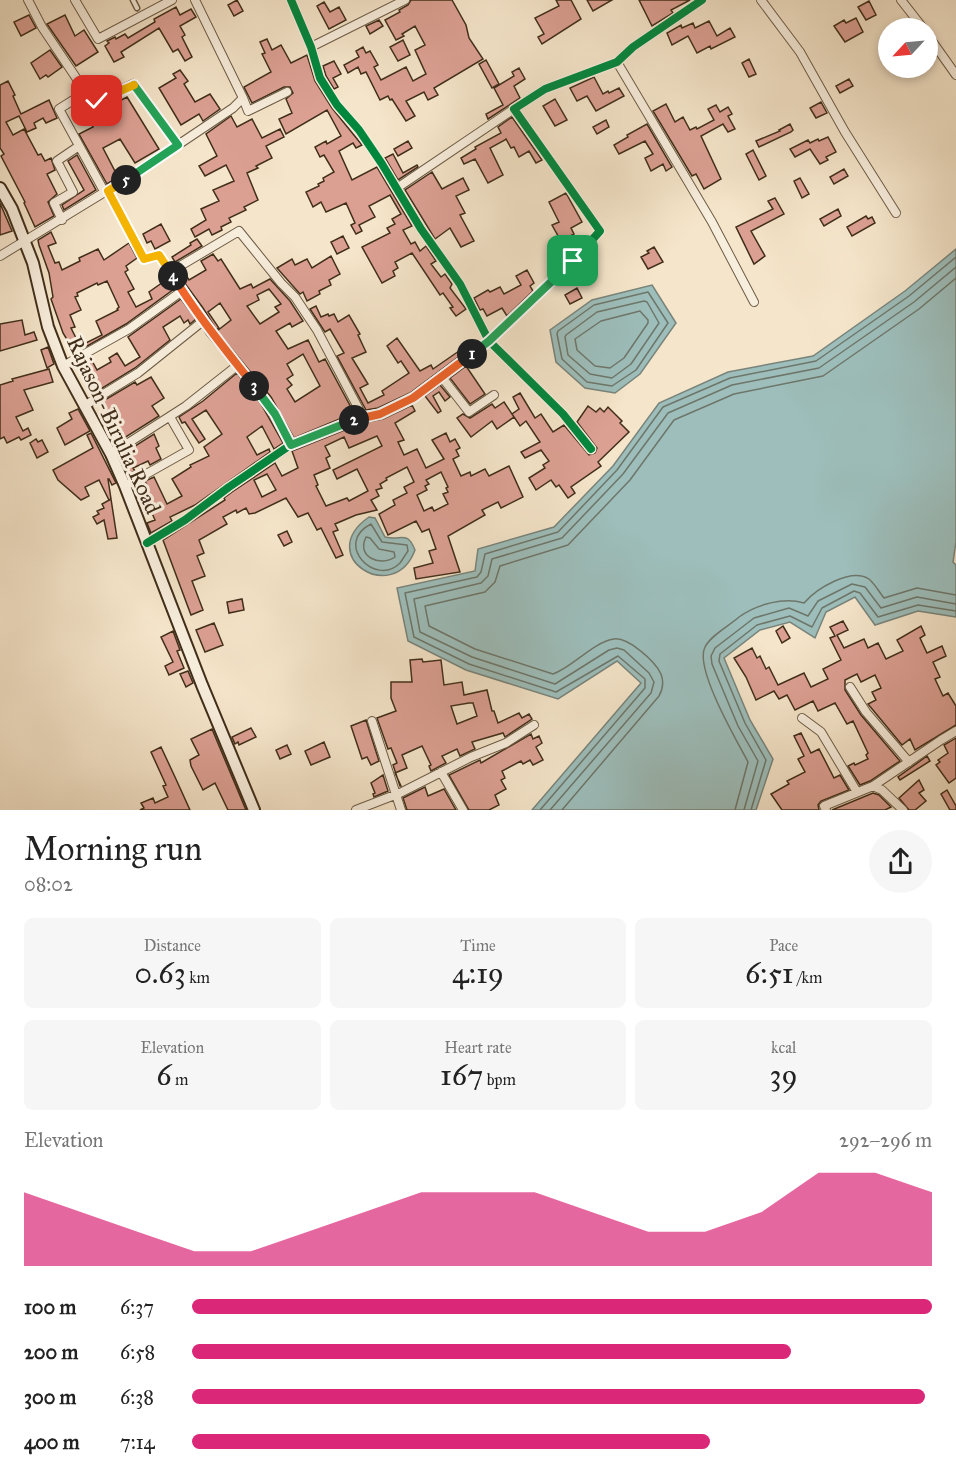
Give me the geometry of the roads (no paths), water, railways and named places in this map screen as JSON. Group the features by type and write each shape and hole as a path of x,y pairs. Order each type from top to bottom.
{"street":[{"path":"28,0 42,27 91,100 97,101 134,84 178,145"},
{"path":"75,0 98,39 172,0"},
{"path":"195,0 248,111 287,92"},
{"path":"291,0 311,47 320,78 337,105 359,130 421,229 460,284 489,341 562,414 591,449"},
{"path":"311,47 405,0"},
{"path":"397,188 545,90 617,62 633,47 702,0"},
{"path":"761,0 801,51 845,132 896,213"},
{"path":"901,0 915,18"},
{"path":"938,50 956,75"},
{"path":"617,62 712,222 754,302"},
{"path":"86,93 59,109 144,259 159,255 203,321 266,401 291,445"},
{"path":"0,256 107,192 233,108 243,98"},
{"path":"147,543 185,520 291,445 363,417 380,414 413,398 489,341 573,261 600,231 514,109"},
{"path":"62,220 54,203 73,192 57,161 79,146"},
{"name":"Rajason-Birulia Road","path":"0,188 12,209 33,263 48,327 63,366 111,454 125,486 202,685 254,810"},
{"path":"170,272 238,231 281,284 295,297 317,330 363,417"},
{"path":"63,366 129,329 182,291"},
{"path":"84,406 138,373 203,321"},
{"path":"111,454 186,406 238,365"},
{"path":"441,376 469,412 494,395"},
{"path":"125,486 189,450 170,417"},
{"path":"850,687 866,712 909,762"},
{"path":"802,718 821,732 857,792"},
{"path":"372,721 394,795 401,810"},
{"path":"356,810 394,795 506,743 534,725"},
{"path":"826,810 824,806 873,786 956,731"},
{"path":"441,772 463,810"},
{"path":"873,786 882,790 903,810"}],"lane":[{"path":"132,0 137,8"}],"water":[{"path":"956,249 956,542 953,562 956,565 956,617 918,611 875,625 855,597 826,612 815,638 790,622 760,630 724,658 750,720 773,759 756,810 532,810 641,683 617,661 558,699 466,670 408,641 397,588 475,571 478,549 554,527 613,466 659,403 728,372 813,356 905,291"},
{"path":"652,285 676,323 640,374 615,393 585,388 556,362 550,330 592,300"},
{"path":"369,517 375,518 385,537 406,538 412,544 415,550 405,567 391,574 376,575 363,570 353,560 350,547 354,532"}]}
